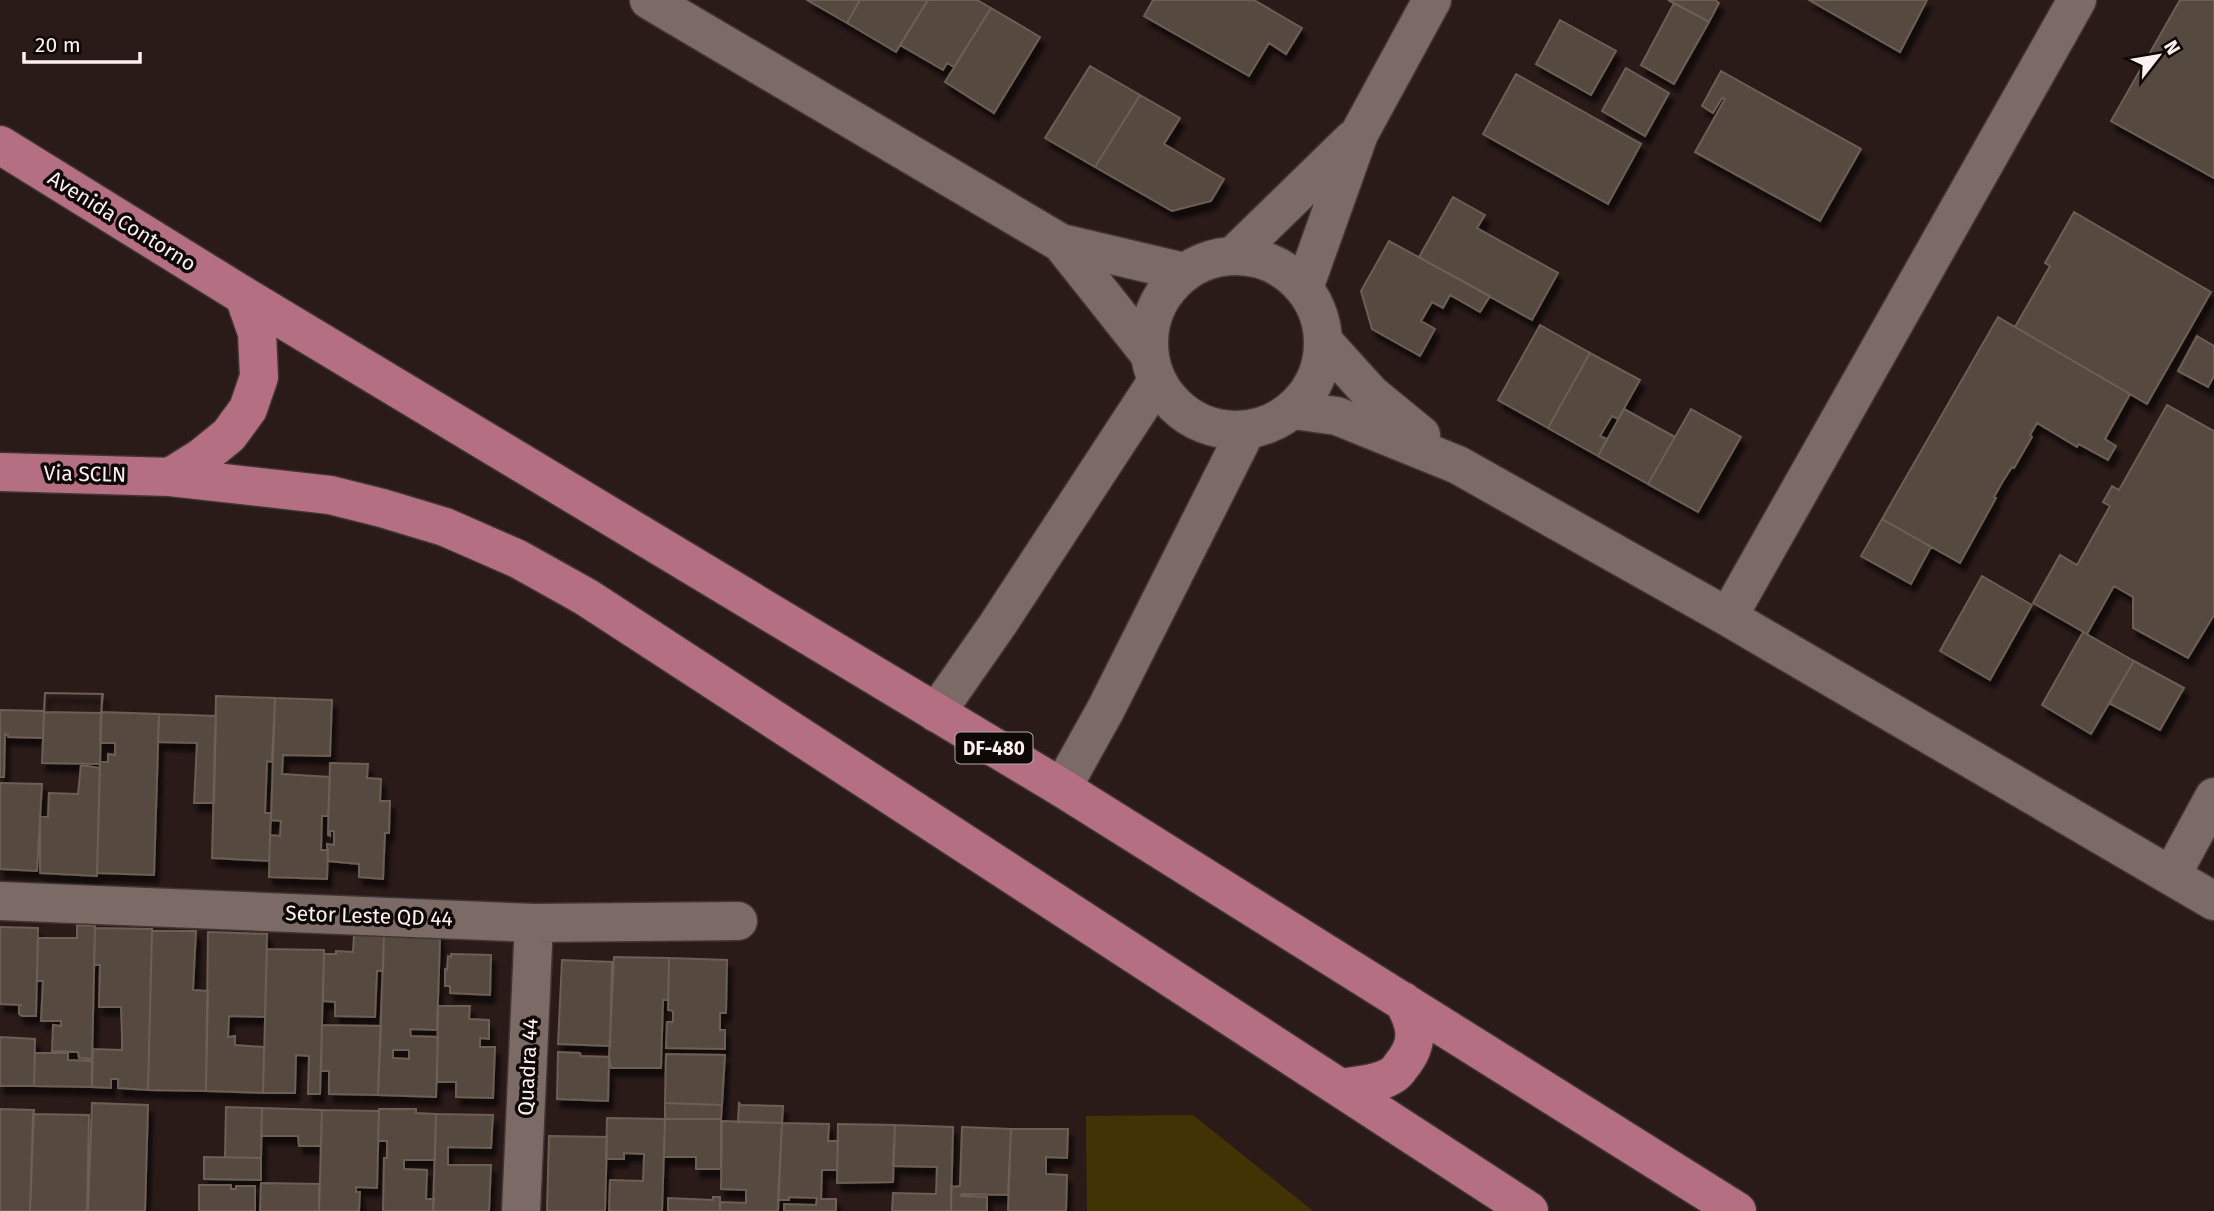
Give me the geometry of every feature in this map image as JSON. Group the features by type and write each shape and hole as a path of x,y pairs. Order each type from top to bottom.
{"main road":[{"name":"Avenida Contorno","path":"0,145 244,296"},
{"path":"170,477 202,457 229,435 248,409 260,377 257,333 244,296"},
{"name":"DF-480","path":"244,296 1062,789 1737,1211"},
{"name":"Via SCLN","path":"0,472 170,477 330,495 445,527 518,559 586,597 1529,1211"},
{"path":"1342,1088 1376,1082 1394,1075 1407,1059 1416,1041 1413,1018 1403,1001"}],"street":[{"path":"649,0 1061,243 1184,272"},
{"path":"1304,288 1359,134 1432,0"},
{"path":"1728,617 2077,0"},
{"path":"1234,255 1359,134"},
{"path":"936,713 998,624 1153,368 1150,332 1155,309 1167,289 1184,272 1208,260 1234,255 1260,259 1284,270 1304,288 1317,308 1323,332 1323,356 1316,379 1305,399 1288,415 1268,425 1246,431 1210,427 1179,410 1153,368 1061,243"},
{"path":"1323,341 1371,394 1458,465"},
{"path":"1293,410 1337,416 1458,465 1728,617 2214,901"},
{"path":"1062,789 1246,431"},
{"path":"2171,876 2214,797"},
{"name":"Setor Leste QD 44","path":"0,901 534,923 738,921"},
{"name":"Quadra 44","path":"521,1211 534,923"}],"shaded area":[{"path":"1193,1115 1313,1211 1087,1211 1086,1116"}],"building":[{"path":"807,0 860,0 847,23"},
{"path":"860,0 928,0 896,52 847,23"},
{"path":"928,0 977,0 991,8 954,67 947,63 943,70 900,45"},
{"path":"1153,0 1254,0 1302,28 1286,54 1269,43 1249,76 1144,16"},
{"path":"1668,0 1715,0 1719,3 1709,22"},
{"path":"1809,0 1927,0 1900,52"},
{"path":"2180,0 2214,0 2214,178 2111,121"},
{"path":"1674,3 1709,22 1674,84 1641,65"},
{"path":"991,8 1040,37 994,113 945,82"},
{"path":"1560,20 1616,51 1591,95 1536,64"},
{"path":"1090,66 1140,95 1095,167 1045,138"},
{"path":"1626,68 1669,93 1645,136 1602,111"},
{"path":"1721,71 1861,149 1820,221 1695,152 1725,99 1722,98 1713,113 1702,106"},
{"path":"1516,74 1641,144 1608,204 1483,134"},
{"path":"1140,95 1180,118 1164,144 1224,179 1211,201 1172,211 1095,167"},
{"path":"1453,197 1485,215 1477,228 1558,273 1532,320 1419,257"},
{"path":"2074,212 2211,292 2147,404 2015,327 2050,266 2045,263"},
{"path":"1389,241 1490,296 1480,312 1450,295 1443,308 1432,302 1421,321 1435,329 1420,356 1372,329 1361,291"},
{"path":"1998,317 2130,394 2105,439 2116,446 2108,460 2079,444 2077,447 2037,423 2030,435 2032,437 2003,481 1960,563 1882,519"},
{"path":"1540,325 1590,353 1548,428 1498,400"},
{"path":"2197,336 2214,346 2214,376 2208,387 2178,371"},
{"path":"1590,353 1640,380 1618,419 1612,416 1600,436 1607,439 1598,456 1548,428"},
{"path":"2167,405 2214,431 2214,615 2188,658 2133,628 2133,597 2114,586 2087,634 2033,603 2060,555 2077,565 2110,506 2103,502 2112,486 2119,490"},
{"path":"1624,409 1675,437 1648,484 1598,456"},
{"path":"1691,409 1741,437 1698,512 1648,484"},
{"path":"1882,519 1931,547 1911,584 1861,556"},
{"path":"1982,576 2032,605 1990,680 1940,651"},
{"path":"2083,632 2134,661 2091,734 2042,705"},
{"path":"2134,661 2184,688 2160,730 2109,703"},
{"path":"45,693 102,694 100,764 42,763"},
{"path":"45,693 103,694 101,713 44,712"},
{"path":"216,696 275,698 272,762 267,761 265,813 271,813 269,861 212,858"},
{"path":"275,698 332,700 330,756 283,755 282,774 330,777 328,816 322,816 321,850 328,850 327,879 269,877 270,835 280,836 281,821 271,820"},
{"path":"0,710 44,711 43,738 8,737 5,734 4,777 0,777"},
{"path":"101,712 159,714 154,875 97,873 100,761 108,762 108,754 115,755 115,743 100,743"},
{"path":"159,714 216,716 214,803 194,803 197,743 158,742"},
{"path":"330,763 368,764 367,778 381,779 380,801 390,801 389,833 385,833 383,879 359,877 359,864 328,861 327,844 334,845 334,831 330,831 330,836 328,835"},
{"path":"81,765 100,768 97,876 40,873 40,816 48,817 49,793 78,794"},
{"path":"0,783 42,784 37,871 0,869"},
{"path":"77,925 95,926 92,1059 79,1058 78,1052 52,1051 53,1025 61,1026 61,1021 41,1021 43,981 37,981 38,938 77,938"},
{"path":"0,927 38,928 36,1016 19,1014 19,1006 22,1005 0,1004"},
{"path":"95,928 152,929 148,1090 118,1088 118,1079 111,1079 111,1088 92,1087 93,1049 122,1050 121,1007 99,1007 100,965 94,965"},
{"path":"152,931 196,931 193,990 208,991 206,1091 148,1090"},
{"path":"208,932 267,934 265,1017 229,1016 228,1037 235,1036 235,1045 264,1047 263,1093 206,1091"},
{"path":"384,933 439,933 437,1030 410,1029 411,1036 438,1037 436,1097 378,1095","holes":["393,1050 409,1050 409,1059 393,1058"]},
{"path":"354,935 384,935 383,971 377,971 375,1017 335,1016 335,1002 323,1001 324,954 336,954 336,951 353,952"},
{"path":"267,949 324,950 320,1094 308,1094 309,1056 296,1055 295,1093 263,1093"},
{"path":"451,954 491,955 490,995 450,993 450,986 445,986 445,969 447,970 448,956 451,957"},
{"path":"614,957 669,958 668,1000 663,1000 661,1068 611,1068 609,1057"},
{"path":"669,958 727,960 726,1013 720,1013 720,1030 725,1030 725,1049 666,1048 667,1022 673,1022 673,1011 668,1010"},
{"path":"562,960 612,962 610,1046 558,1044"},
{"path":"438,1006 470,1006 469,1019 489,1020 489,1039 480,1038 480,1047 495,1047 493,1098 456,1097 456,1082 437,1082"},
{"path":"322,1025 381,1026 378,1095 329,1094 329,1071 321,1071"},
{"path":"0,1037 35,1039 34,1086 0,1086"},
{"path":"558,1052 609,1057 608,1101 557,1099"},
{"path":"35,1053 68,1053 68,1060 92,1061 92,1087 34,1086"},
{"path":"666,1054 725,1055 722,1105 665,1103"},
{"path":"92,1103 148,1105 145,1211 88,1211"},
{"path":"665,1103 722,1105 721,1119 665,1119"},
{"path":"739,1103 783,1106 782,1123 738,1122"},
{"path":"226,1107 262,1108 261,1158 225,1157"},
{"path":"262,1108 322,1110 321,1146 299,1146 298,1136 261,1136"},
{"path":"0,1109 34,1110 30,1211 0,1211"},
{"path":"379,1109 416,1109 416,1113 436,1114 435,1160 404,1160 404,1169 427,1170 426,1199 434,1199 433,1211 383,1211 387,1141 378,1141"},
{"path":"322,1110 379,1111 377,1188 356,1187 356,1192 360,1192 359,1211 319,1211"},
{"path":"33,1114 89,1115 87,1211 30,1211"},
{"path":"436,1114 493,1115 491,1148 448,1147 448,1165 491,1165 489,1211 433,1211"},
{"path":"607,1118 665,1119 662,1211 609,1211 610,1180 643,1181 644,1154 624,1153 624,1159 606,1159"},
{"path":"665,1119 721,1119 721,1169 696,1169 696,1157 664,1157"},
{"path":"722,1121 782,1123 778,1211 720,1211 720,1202 746,1203 746,1190 721,1189"},
{"path":"782,1123 829,1124 828,1141 838,1141 837,1170 822,1170 821,1199 836,1199 836,1211 784,1211 784,1204 816,1205 817,1198 789,1197 789,1200 778,1200"},
{"path":"838,1124 895,1125 893,1182 837,1183"},
{"path":"895,1125 953,1127 951,1211 892,1211 893,1193 936,1194 937,1167 893,1166"},
{"path":"962,1127 1011,1129 1008,1195 961,1196 987,1197 987,1211 951,1211 951,1187 960,1186"},
{"path":"1011,1129 1068,1129 1067,1158 1046,1157 1046,1174 1067,1175 1066,1211 1008,1211"},
{"path":"549,1136 607,1137 605,1211 547,1211"},
{"path":"204,1157 261,1158 261,1180 204,1179"},
{"path":"261,1183 319,1184 319,1211 260,1211"},
{"path":"199,1185 231,1185 231,1189 236,1189 236,1186 255,1186 255,1211 199,1211"},
{"path":"713,1197 720,1197 720,1211 668,1211 668,1198 713,1200"}]}
